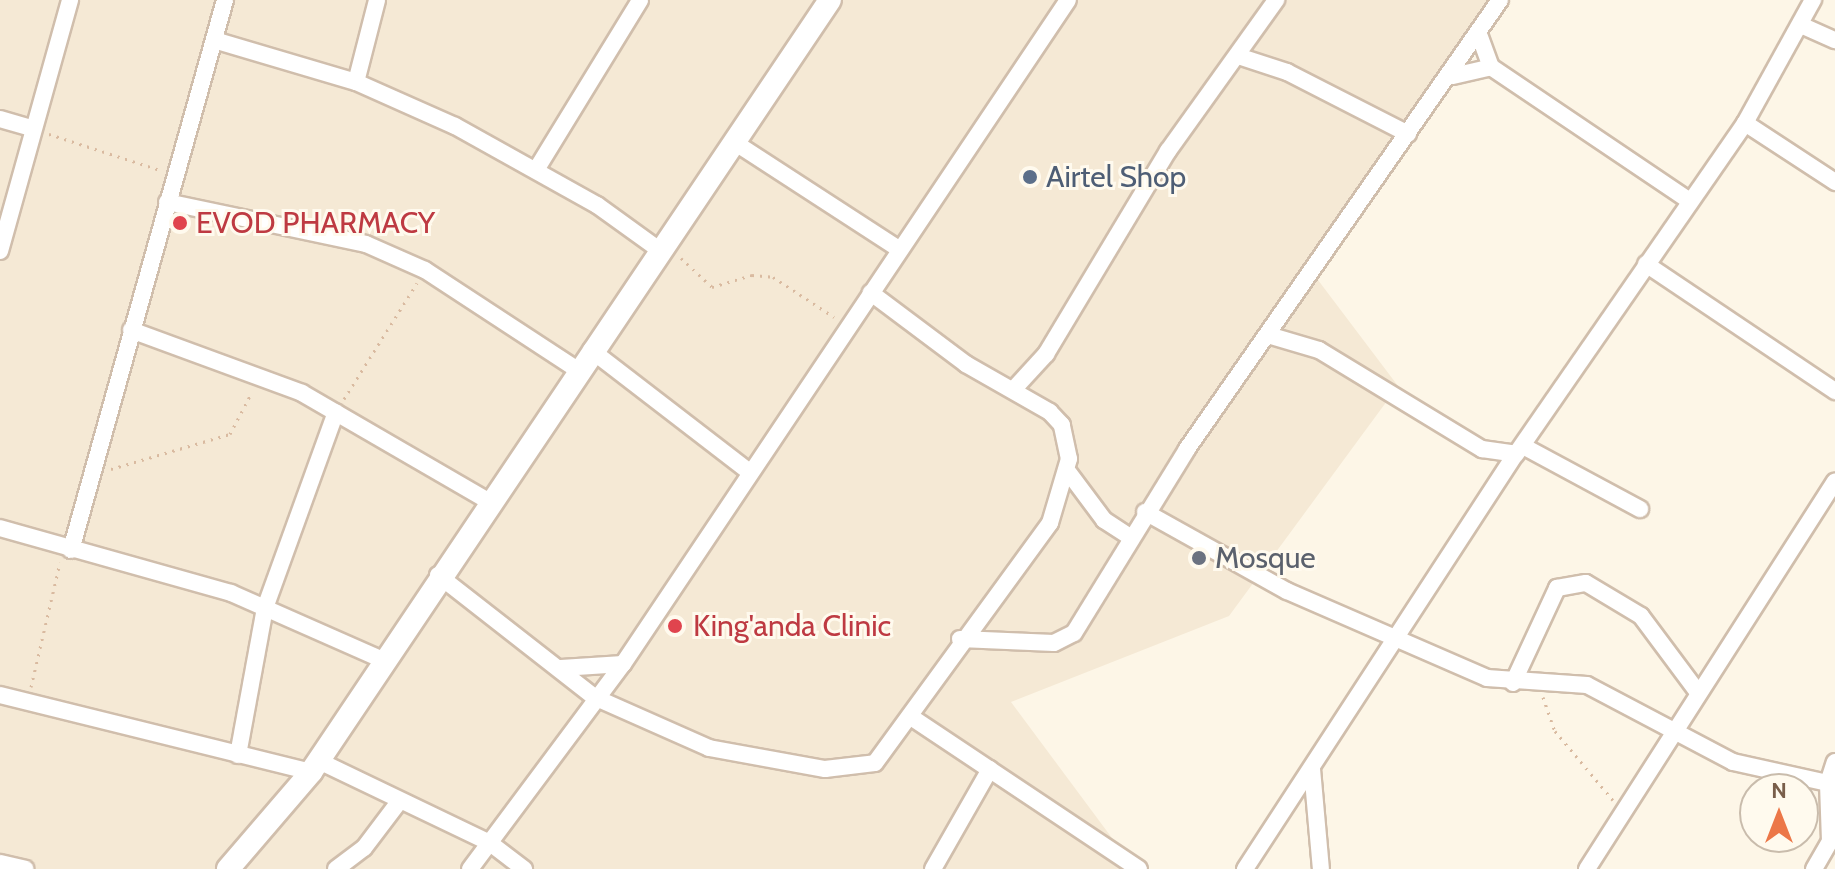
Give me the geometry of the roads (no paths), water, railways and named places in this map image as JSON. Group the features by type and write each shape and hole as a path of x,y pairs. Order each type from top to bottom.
{"street":[{"path":"0,251 31,128 70,0"},
{"path":"67,549 92,475 225,0"},
{"path":"356,82 377,0"},
{"path":"536,170 640,0"},
{"path":"228,869 315,767 438,575 830,0"},
{"path":"470,869 594,697 623,664 748,471 1068,0"},
{"path":"1013,390 1046,354 1126,216 1276,0"},
{"path":"960,639 1067,640 1145,512 1408,134 1480,37 1499,0"},
{"path":"1245,869 1400,640 1497,483 1805,33 1813,0"},
{"path":"1805,33 1835,40"},
{"path":"1480,37 1491,67 1690,201"},
{"path":"214,40 356,82 536,170 660,246"},
{"path":"1238,56 1287,72 1408,134"},
{"path":"1453,76 1491,67"},
{"path":"0,119 31,128"},
{"path":"1745,123 1835,182"},
{"path":"734,142 899,249"},
{"path":"167,202 325,233 425,270 578,370"},
{"path":"1646,264 1835,391"},
{"path":"871,293 1062,425 1069,473 1104,520 1129,536"},
{"path":"131,330 259,374 336,412 488,501"},
{"path":"1268,335 1319,350 1482,449 1520,450 1640,509"},
{"path":"591,350 748,471"},
{"path":"238,755 265,608 336,412"},
{"path":"1482,449 1497,483"},
{"path":"438,575 561,668 594,697 740,758 825,769 875,763 911,717 960,639 1036,544 1069,473"},
{"path":"1587,869 1672,725 1835,481"},
{"path":"1145,512 1287,591 1400,640 1513,683 1587,685 1672,725 1733,762 1828,783"},
{"path":"0,528 265,608 385,661"},
{"path":"1513,683 1557,588 1586,583 1641,616 1697,691"},
{"path":"561,668 623,664"},
{"path":"0,695 238,755 315,767 490,843 524,869"},
{"path":"911,717 1139,869"},
{"path":"1814,869 1830,841 1828,783 1835,762"},
{"path":"933,869 990,769"},
{"path":"1312,769 1321,869"},
{"path":"336,869 364,848 398,803"},
{"path":"0,863 25,869"}],"place":[{"name":"Airtel Shop","path":"1030,177"},
{"name":"EVOD PHARMACY","path":"180,223"},
{"name":"Mosque","path":"1199,558"},
{"name":"King'anda Clinic","path":"675,626"}]}
